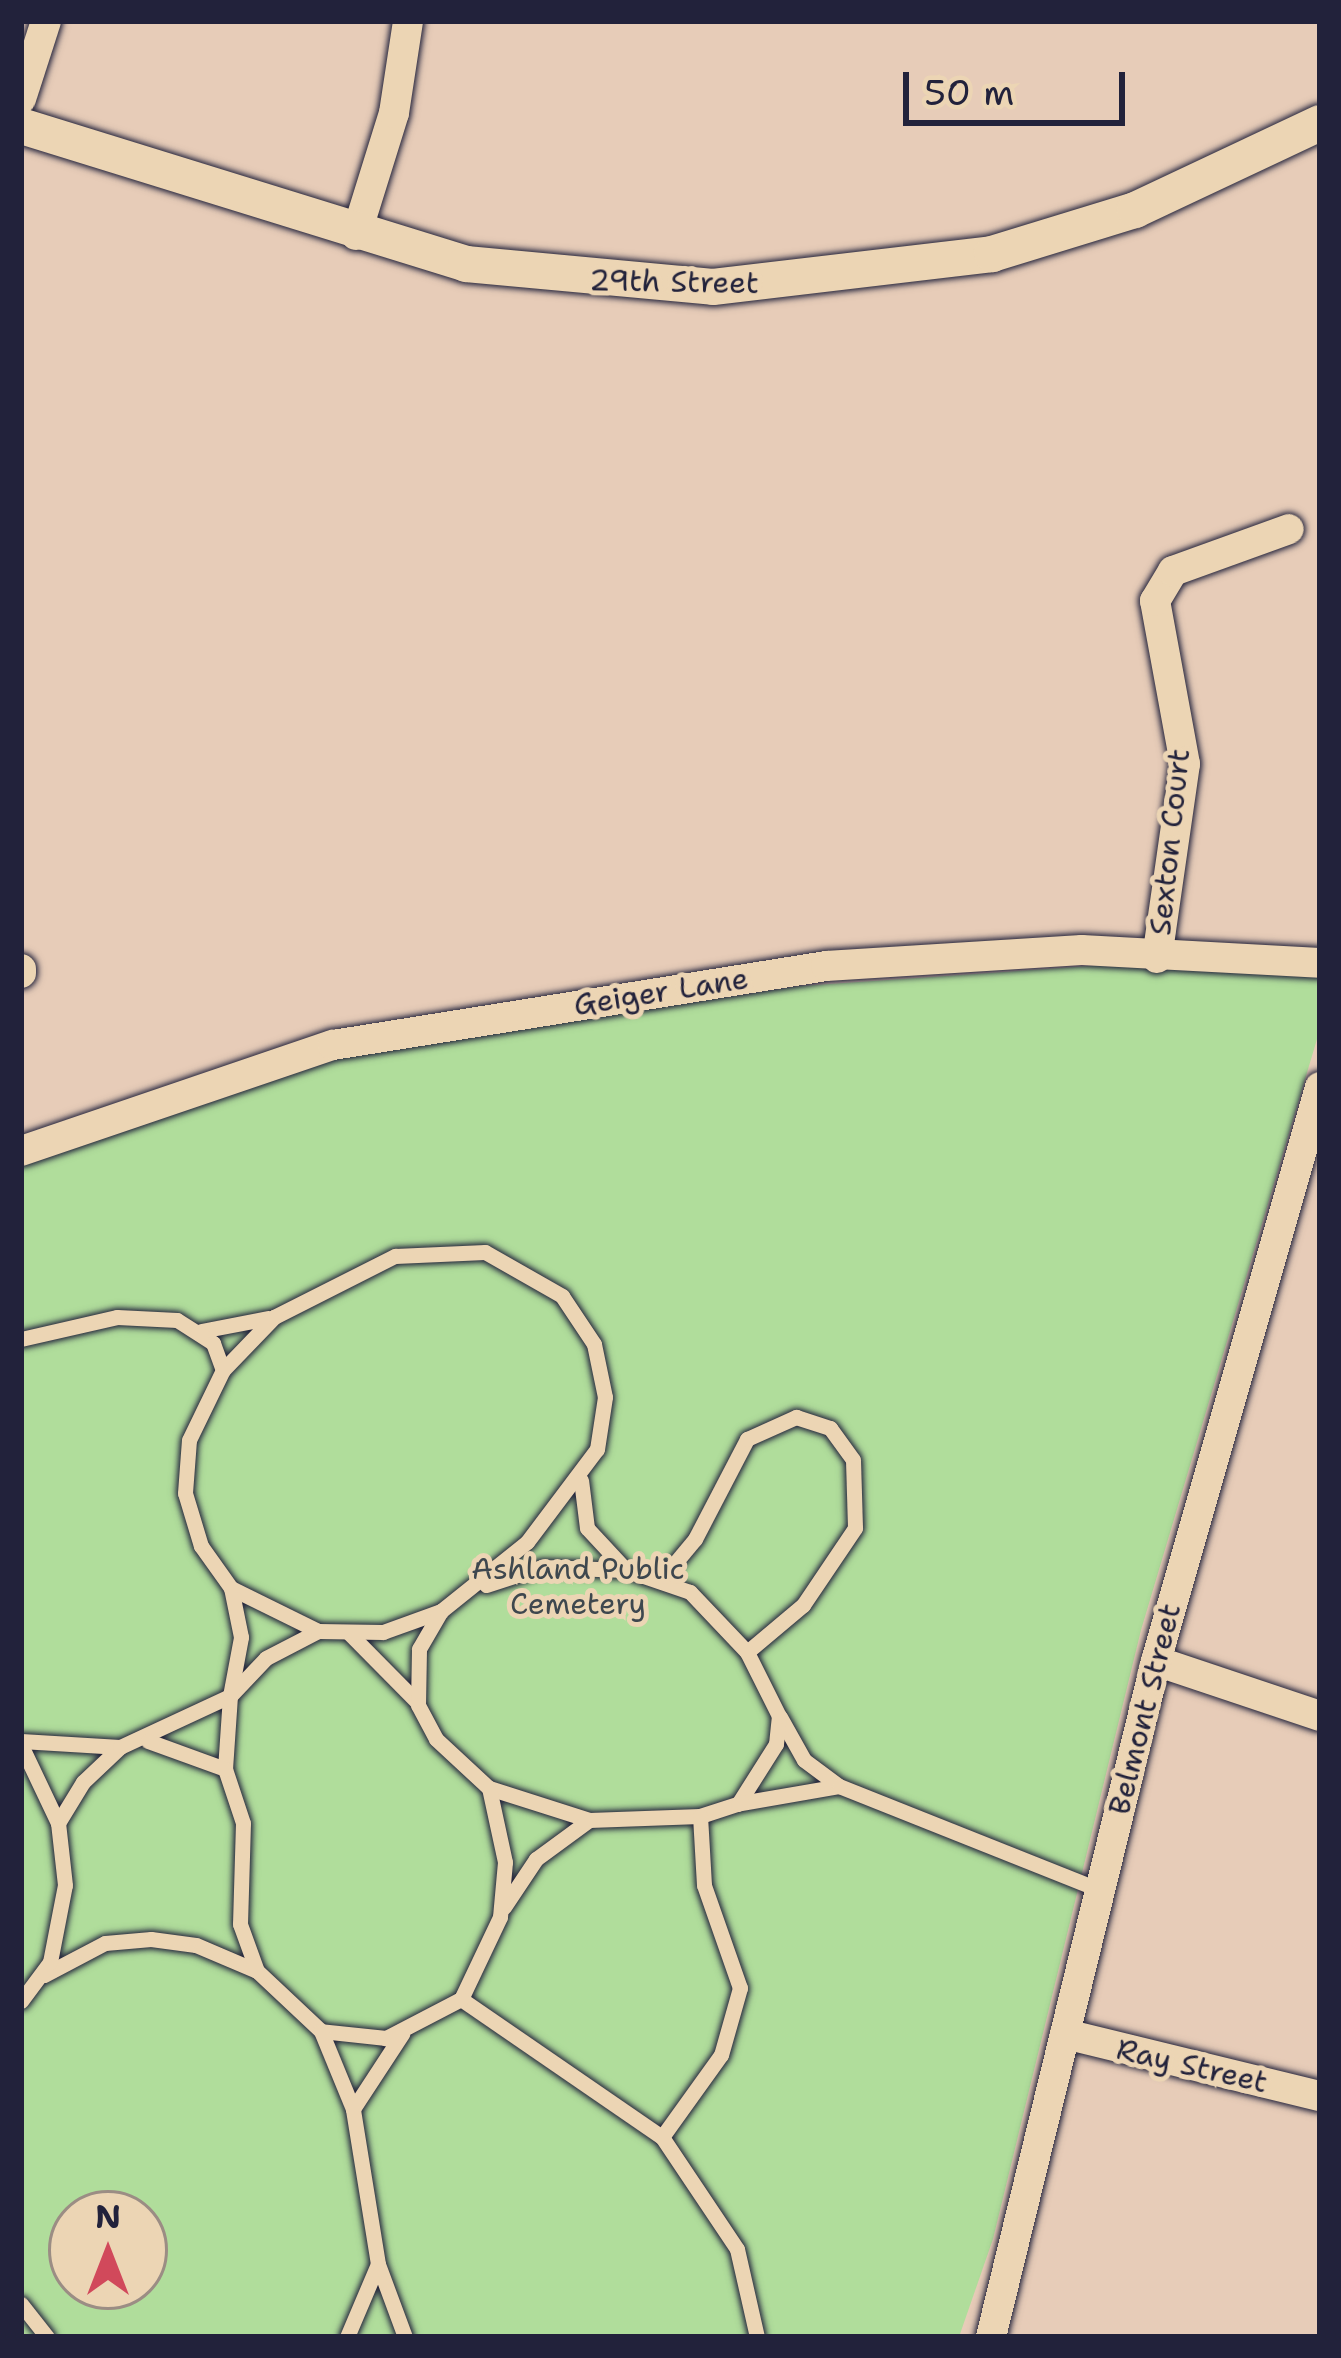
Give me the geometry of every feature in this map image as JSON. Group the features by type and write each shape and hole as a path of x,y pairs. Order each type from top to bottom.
{"street":[{"path":"21,99 46,21"},
{"path":"356,236 394,113 408,21"},
{"name":"29th Street","path":"21,126 356,236 594,282 852,278 1070,232 1320,124"},
{"name":"Sexton Court","path":"1157,958 1185,764 1155,601 1173,571 1289,529"},
{"name":"Geiger Lane","path":"21,1151 334,1045 826,966 1082,950 1157,958 1320,962"},
{"name":"Belmont Street","path":"991,2337 1156,1661 1320,1087"},
{"path":"1156,1661 1320,1716"},
{"name":"Ray Street","path":"1065,2034 1320,2096"}],"lane":[{"path":"21,1339 117,1316 201,1331 274,1316 395,1256 455,1249 512,1262 562,1296 594,1344 605,1397 581,1480 587,1528 626,1570"},
{"path":"274,1316 224,1370 189,1440 185,1493 201,1546 231,1588 279,1620 350,1634 441,1611 472,1592 542,1567 626,1570 660,1581 712,1610 747,1652 804,1760 839,1786 1100,1890"},
{"path":"201,1331 224,1370"},
{"path":"660,1581 695,1539 747,1439 796,1417 830,1428 854,1460 855,1528 803,1605 747,1652"},
{"path":"472,1592 581,1480"},
{"path":"231,1588 241,1637 220,1732 225,1769 243,1822 241,1924 257,1971"},
{"path":"418,1705 419,1648 441,1611"},
{"path":"21,2001 50,1961 64,1885 58,1822 21,1743 120,1747 148,1741 230,1696 250,1669 318,1631"},
{"path":"350,1634 418,1705 436,1739 489,1788 589,1820 700,1816 738,1804 839,1786"},
{"path":"738,1804 764,1775 779,1716"},
{"path":"148,1741 225,1769"},
{"path":"58,1822 120,1747"},
{"path":"489,1788 506,1862 500,1917"},
{"path":"662,2138 721,2055 740,1988 704,1885 700,1816"},
{"path":"322,2031 369,2039 404,2032 461,2000 500,1917 536,1858 589,1820"},
{"path":"36,1980 105,1943 151,1939 196,1945 257,1971 322,2031 353,2109 378,2264 405,2337"},
{"path":"461,2000 662,2138 737,2249 757,2337"},
{"path":"353,2109 404,2032"},
{"path":"347,2337 378,2264"},
{"path":"21,2304 46,2337"}],"green space":[{"name":"Ashland Public Cemetery","path":"1146,962 1320,967 1320,1029 1141,1630 993,2239 959,2337 21,2337 21,1163 333,1058 800,986"}]}
